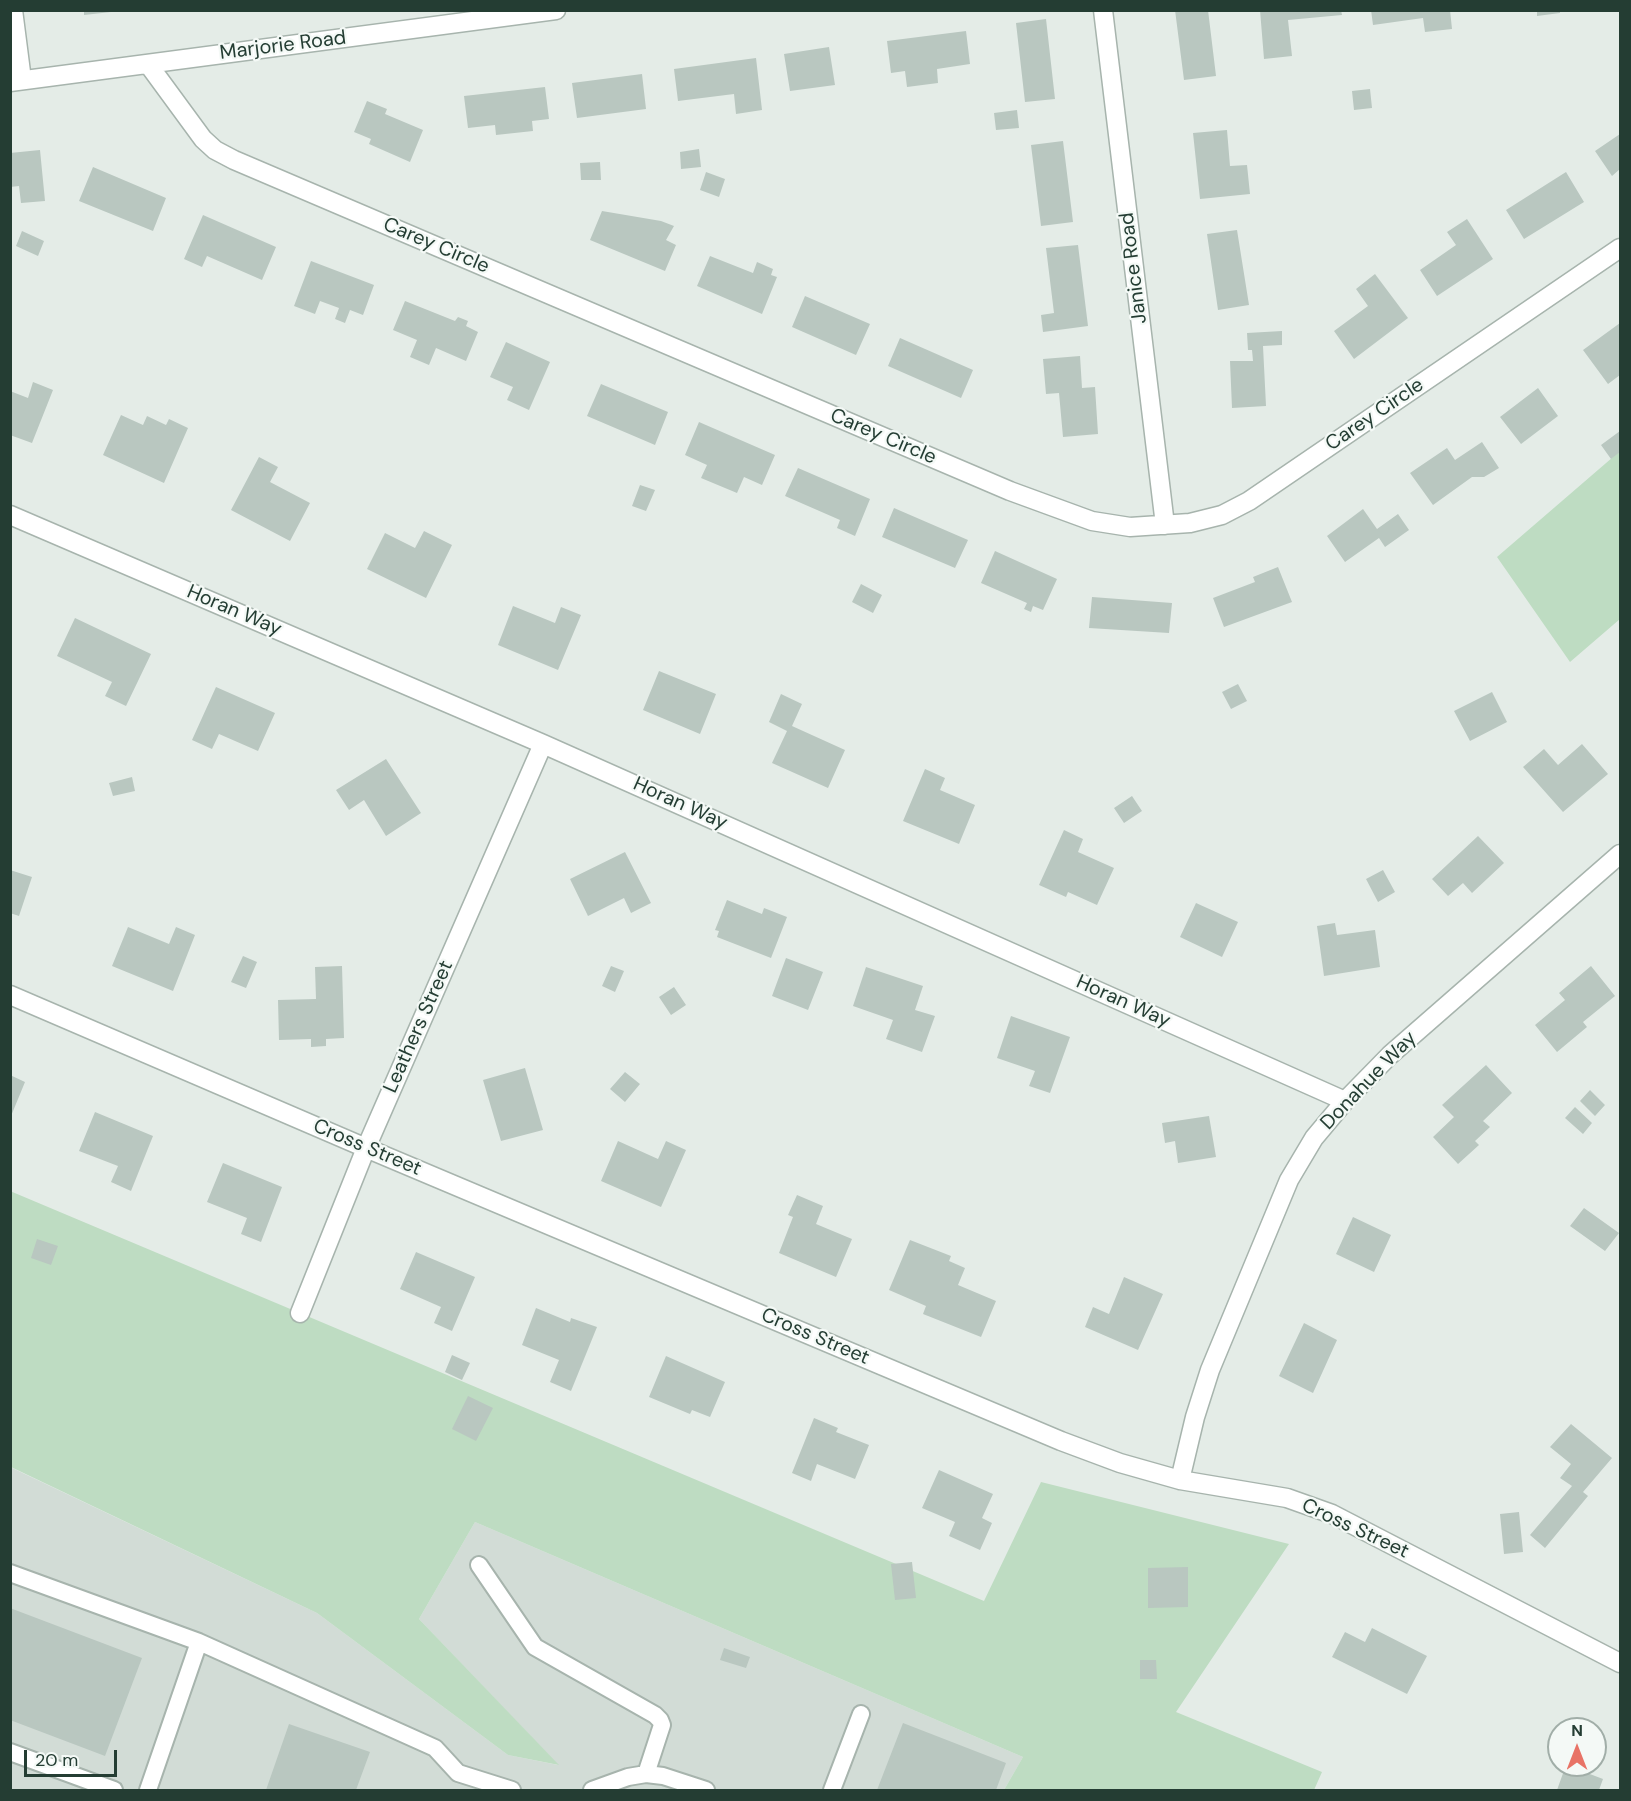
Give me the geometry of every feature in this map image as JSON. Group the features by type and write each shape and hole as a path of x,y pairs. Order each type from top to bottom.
{"street":[{"path":"14,10 16,81"},
{"name":"Marjorie Road","path":"16,81 556,10"},
{"name":"Janice Road","path":"1103,10 1165,525"},
{"name":"Carey Circle","path":"148,64 203,139 214,150 234,160 1010,491 1092,521 1130,527 1190,523 1222,515 1249,501 1620,248"},
{"name":"Horan Way","path":"10,515 543,744 1345,1101"},
{"name":"Leathers Street","path":"300,1312 366,1148 543,744"},
{"name":"Donahue Way","path":"1180,1480 1195,1417 1210,1370 1289,1180 1314,1138 1345,1101 1390,1055 1620,854"},
{"name":"Cross Street","path":"10,995 1061,1441 1120,1463 1180,1480 1287,1497 1332,1514 1620,1663"}],"lane":[{"path":"479,1565 535,1647 655,1714 660,1720 662,1725 646,1774"},
{"path":"10,1573 199,1642 435,1748 458,1773 512,1791"},
{"path":"148,1791 199,1642"},
{"path":"832,1791 861,1714"},
{"path":"10,1752 114,1791"},
{"path":"592,1791 628,1777 646,1774 663,1776 706,1791"}],"shaded area":[{"path":"10,1467 317,1613 508,1755 558,1765 419,1619 475,1522 1023,1757 1004,1790 11,1790"}],"green space":[{"path":"1620,451 1620,619 1570,662 1497,557"},
{"path":"10,1191 984,1601 1041,1482 1289,1544 1176,1712 1322,1772 1314,1790 1004,1790 1023,1757 475,1522 419,1619 559,1765 508,1755 317,1613 11,1467"}],"building":[{"path":"84,10 111,10 111,12 84,15"},
{"path":"1175,10 1208,10 1216,76 1184,80"},
{"path":"1260,10 1341,10 1342,15 1288,20 1292,56 1264,59"},
{"path":"1371,10 1450,10 1452,29 1425,32 1423,18 1373,25"},
{"path":"1537,10 1560,10 1560,13 1537,16"},
{"path":"1046,19 1055,99 1025,102 1016,23"},
{"path":"966,31 970,64 937,69 938,83 907,87 905,71 891,73 887,41"},
{"path":"829,47 835,85 790,91 784,54"},
{"path":"756,58 762,110 736,114 734,94 678,101 674,69"},
{"path":"642,74 646,109 577,118 572,83"},
{"path":"545,87 549,119 532,121 533,131 496,135 495,125 468,128 464,96"},
{"path":"1370,89 1372,108 1354,110 1352,91"},
{"path":"367,101 387,109 385,114 423,130 410,162 369,144 371,139 354,132"},
{"path":"1017,110 1019,128 996,130 994,113"},
{"path":"1227,130 1230,166 1247,165 1250,194 1200,199 1193,133"},
{"path":"1620,134 1620,169 1612,176 1595,151"},
{"path":"1063,141 1073,222 1041,226 1031,145"},
{"path":"699,149 701,167 681,169 680,152"},
{"path":"40,150 45,201 21,203 19,186 10,187 10,153"},
{"path":"600,162 601,180 581,180 580,163"},
{"path":"93,167 166,198 153,231 79,201"},
{"path":"706,172 725,179 719,197 700,190"},
{"path":"1566,172 1584,202 1524,239 1506,210"},
{"path":"602,211 661,221 674,226 666,240 676,245 665,271 590,240"},
{"path":"203,215 276,247 262,280 207,256 202,267 184,259"},
{"path":"1467,219 1493,259 1437,296 1420,270 1456,245 1447,232"},
{"path":"1237,230 1249,305 1218,310 1207,234"},
{"path":"22,231 44,241 38,256 16,246"},
{"path":"1078,245 1088,326 1043,332 1041,315 1054,313 1046,248"},
{"path":"710,256 753,273 757,262 773,269 771,275 777,277 762,314 697,286"},
{"path":"311,261 374,285 363,315 350,310 345,323 335,319 339,308 320,301 315,314 294,306"},
{"path":"1375,274 1408,318 1354,359 1334,331 1368,306 1356,289"},
{"path":"805,296 870,324 856,355 792,327"},
{"path":"405,301 455,321 458,317 468,321 466,326 478,332 466,361 436,348 429,365 410,357 417,340 393,330"},
{"path":"1620,323 1620,375 1608,384 1583,350"},
{"path":"1282,331 1282,345 1263,346 1266,406 1232,408 1230,361 1253,361 1252,350 1248,350 1247,333"},
{"path":"900,338 973,370 961,398 888,366"},
{"path":"506,342 550,362 529,410 507,400 513,387 490,377"},
{"path":"1080,356 1082,388 1095,387 1098,434 1063,437 1059,393 1046,394 1043,359"},
{"path":"33,382 53,390 32,443 10,435 10,391 28,398"},
{"path":"601,384 668,412 655,445 587,416"},
{"path":"1538,388 1558,416 1521,444 1500,417"},
{"path":"121,415 143,425 147,416 166,425 169,419 188,428 164,483 103,455"},
{"path":"699,422 775,455 762,485 744,477 737,493 701,478 707,465 685,455"},
{"path":"1620,431 1620,452 1611,459 1601,445"},
{"path":"1482,442 1499,468 1484,477 1472,477 1433,505 1410,473 1447,448 1455,460"},
{"path":"259,457 278,467 270,482 310,503 290,541 231,510"},
{"path":"798,468 870,499 855,536 837,528 840,520 785,496"},
{"path":"640,485 655,490 646,511 632,506"},
{"path":"894,508 968,540 955,568 882,537"},
{"path":"1363,509 1377,529 1398,514 1409,530 1385,547 1379,538 1345,562 1327,536"},
{"path":"424,531 452,545 426,598 367,569 385,533 415,548"},
{"path":"995,551 1057,579 1043,610 1033,606 1031,612 1024,609 1027,603 981,583"},
{"path":"1278,567 1292,602 1224,627 1213,598 1255,582 1253,577"},
{"path":"861,584 882,595 873,613 852,602"},
{"path":"1092,597 1172,603 1169,633 1089,628"},
{"path":"513,606 555,623 561,607 581,615 558,670 498,645"},
{"path":"75,618 151,654 126,706 105,696 112,682 57,656"},
{"path":"659,671 716,694 700,734 643,710"},
{"path":"1238,684 1247,701 1231,709 1222,692"},
{"path":"216,687 275,713 258,751 219,734 212,749 192,740"},
{"path":"1492,692 1507,722 1470,741 1454,711"},
{"path":"781,694 802,704 792,726 845,750 828,788 772,763 787,731 769,722"},
{"path":"1582,744 1608,774 1563,812 1523,767 1544,749 1558,765"},
{"path":"386,759 421,813 386,836 364,800 349,810 336,790"},
{"path":"925,769 945,778 940,790 975,805 959,844 903,821"},
{"path":"132,777 135,791 113,796 109,783"},
{"path":"1132,796 1142,811 1124,823 1114,808"},
{"path":"1064,830 1083,839 1078,852 1114,868 1097,905 1068,892 1066,897 1039,885"},
{"path":"1478,836 1504,863 1472,893 1463,883 1448,896 1432,879"},
{"path":"625,852 651,903 631,913 624,898 588,916 570,879"},
{"path":"10,870 32,877 19,916 10,913"},
{"path":"1383,870 1395,892 1378,902 1366,879"},
{"path":"727,900 762,914 764,908 787,917 771,958 717,937 719,931 715,930"},
{"path":"1196,903 1238,922 1222,957 1180,937"},
{"path":"1335,923 1337,935 1375,930 1380,967 1324,976 1317,926"},
{"path":"128,927 169,944 176,927 195,935 173,991 112,966"},
{"path":"243,956 257,962 246,988 231,982"},
{"path":"786,958 823,972 808,1010 772,996"},
{"path":"342,966 344,1038 326,1039 326,1046 311,1047 311,1039 279,1040 278,1000 316,999 315,967"},
{"path":"611,966 624,971 615,992 602,986"},
{"path":"1591,966 1615,996 1583,1022 1587,1027 1557,1052 1535,1025 1565,1000 1559,993"},
{"path":"866,967 923,986 915,1010 935,1016 922,1052 886,1039 893,1020 853,1006"},
{"path":"674,987 686,1005 671,1015 659,997"},
{"path":"1011,1016 1070,1037 1050,1093 1029,1086 1035,1071 997,1058"},
{"path":"1486,1065 1512,1093 1483,1121 1490,1127 1475,1141 1479,1145 1458,1164 1433,1137 1454,1117 1442,1105"},
{"path":"525,1068 543,1130 501,1141 483,1080"},
{"path":"625,1072 640,1084 625,1102 610,1089"},
{"path":"10,1075 25,1082 11,1116 10,1116"},
{"path":"1590,1090 1605,1105 1595,1116 1580,1101"},
{"path":"1575,1107 1592,1123 1583,1134 1565,1118"},
{"path":"95,1112 153,1136 131,1191 111,1182 118,1166 79,1151"},
{"path":"1209,1116 1216,1157 1178,1163 1175,1141 1165,1143 1162,1123"},
{"path":"618,1141 658,1159 666,1141 686,1150 661,1207 601,1181"},
{"path":"223,1163 282,1187 261,1242 241,1234 247,1218 207,1202"},
{"path":"797,1195 823,1206 816,1224 852,1239 836,1277 779,1253 793,1217 788,1215"},
{"path":"1584,1208 1619,1233 1605,1251 1570,1226"},
{"path":"1353,1217 1391,1235 1374,1272 1336,1254"},
{"path":"37,1239 58,1246 51,1265 31,1258"},
{"path":"910,1240 951,1256 949,1261 965,1268 958,1285 996,1301 981,1337 923,1314 926,1306 889,1290"},
{"path":"416,1252 475,1277 452,1331 434,1323 441,1307 400,1289"},
{"path":"1124,1277 1163,1294 1138,1350 1085,1327 1093,1307 1109,1314"},
{"path":"536,1308 570,1322 571,1318 597,1327 571,1391 550,1382 559,1360 522,1345"},
{"path":"1304,1323 1337,1340 1313,1393 1279,1376"},
{"path":"452,1355 470,1363 462,1380 445,1372"},
{"path":"666,1356 725,1382 710,1417 692,1410 690,1414 649,1397"},
{"path":"468,1396 493,1408 476,1441 452,1429"},
{"path":"814,1418 838,1428 836,1432 869,1445 855,1479 817,1464 811,1481 792,1473"},
{"path":"1571,1424 1612,1458 1583,1492 1588,1496 1545,1548 1530,1535 1572,1486 1560,1478 1571,1464 1550,1447"},
{"path":"939,1470 993,1494 982,1518 992,1523 980,1550 949,1536 955,1522 922,1508"},
{"path":"1519,1512 1523,1552 1504,1554 1500,1514"},
{"path":"912,1562 916,1598 895,1600 891,1564"},
{"path":"1188,1567 1188,1607 1148,1608 1148,1568"},
{"path":"10,1608 142,1658 105,1756 10,1720"},
{"path":"1372,1628 1427,1656 1407,1694 1332,1657 1345,1632 1365,1642"},
{"path":"724,1648 750,1657 746,1668 720,1660"},
{"path":"1140,1660 1156,1660 1157,1679 1140,1679"},
{"path":"903,1723 1006,1763 996,1790 877,1790"},
{"path":"289,1724 370,1752 356,1790 266,1790"},
{"path":"1562,1777 1603,1779 1599,1790 1557,1790"}]}
